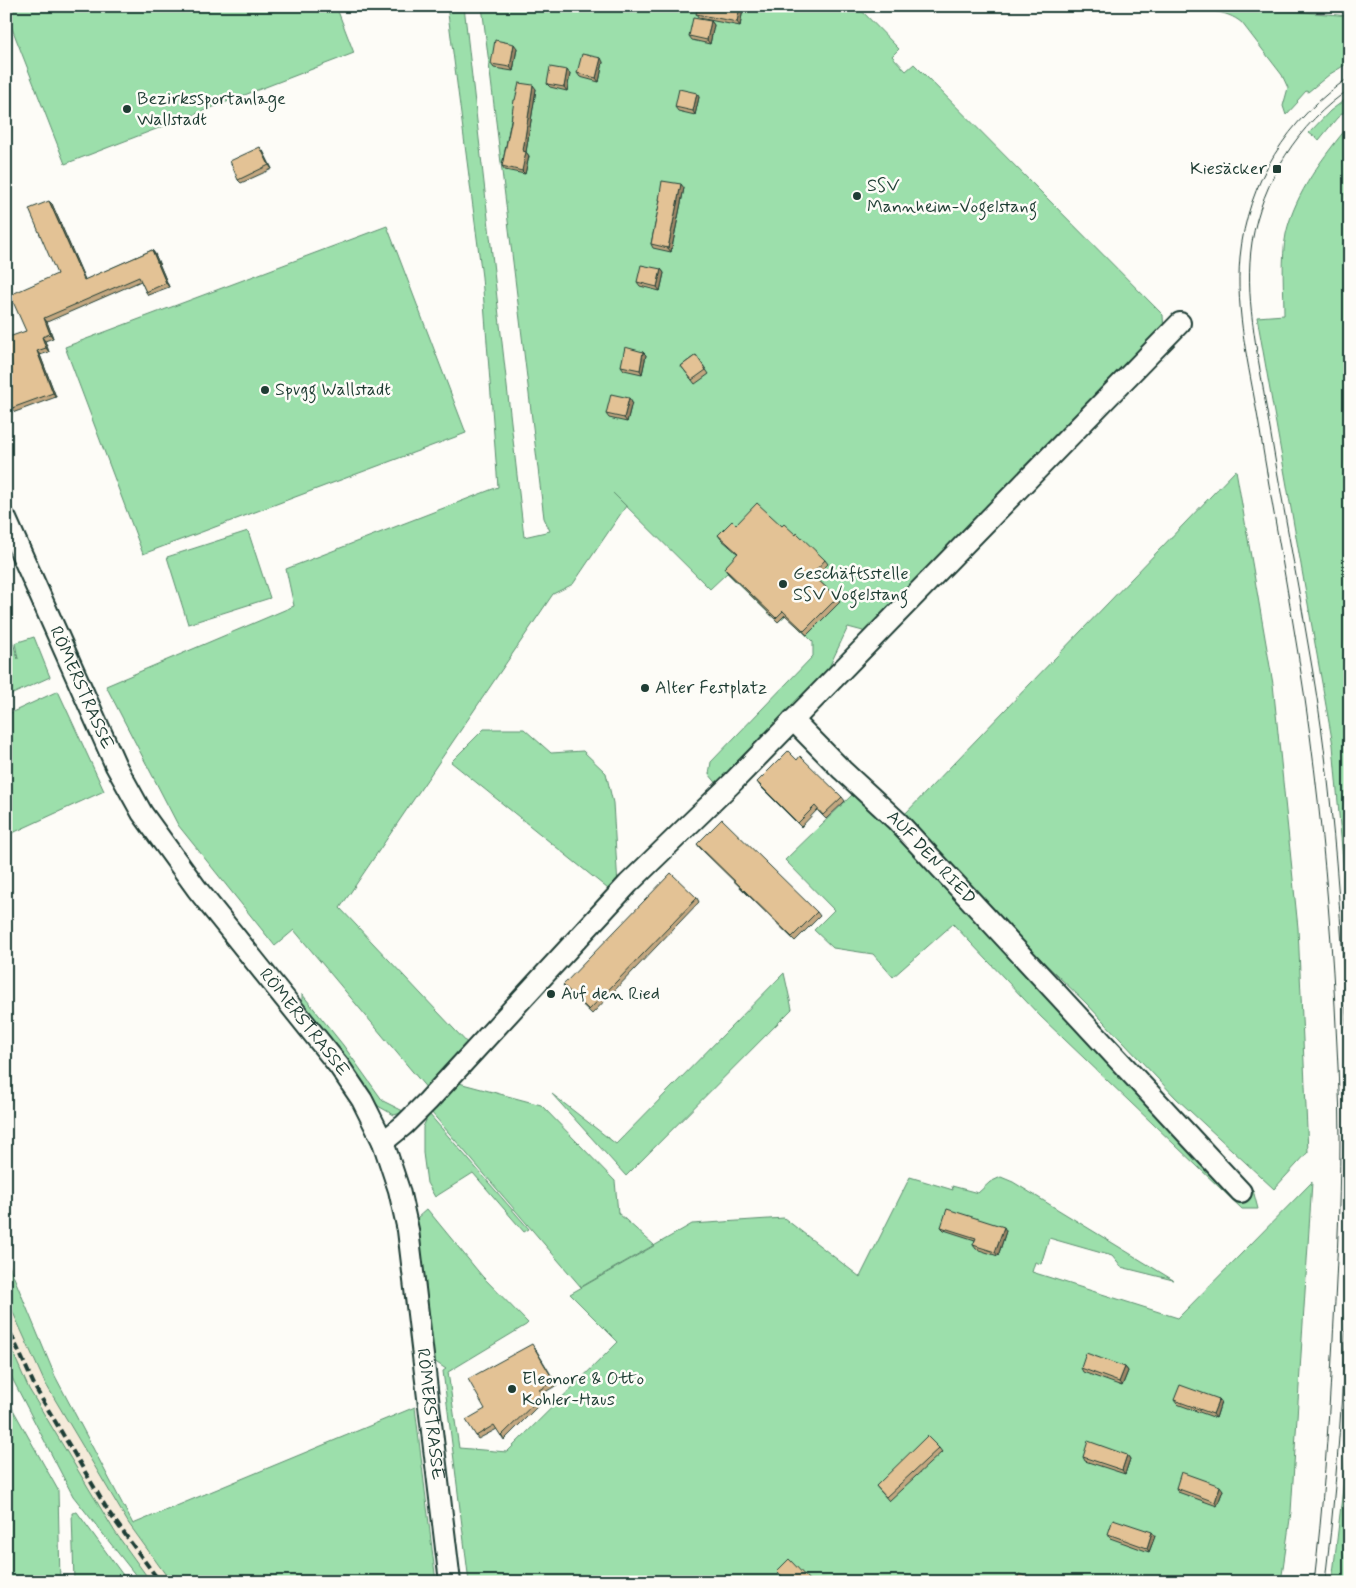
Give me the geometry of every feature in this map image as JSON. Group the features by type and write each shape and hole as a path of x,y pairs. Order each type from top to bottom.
{"street":[{"path":"382,1142 404,1125 428,1101 628,884 731,784 1180,323"},
{"name":"RÖMERSTRASSE","path":"6,519 116,766 142,813 197,889 339,1066 362,1100 382,1142 399,1190 408,1230 450,1582"},
{"name":"AUF DEN RIED","path":"793,720 842,770 897,820 1241,1192"}],"shaded area":[{"path":"6,1297 44,1381 129,1524 171,1582 151,1582 115,1532 29,1389 6,1337"}],"green space":[{"name":"Bezirkssportanlage Wallstadt","path":"6,6 336,6 354,53 65,164 6,13"},
{"path":"447,6 464,6 524,537 550,531 544,518 482,6 857,6 899,49 892,56 906,71 914,64 1163,315 1164,334 865,639 863,631 848,627 824,678 719,786 709,774 711,762 813,656 813,642 786,615 778,622 727,573 710,589 613,493 626,506 573,584 553,594 340,908 470,1046 428,1090 294,930 275,946 178,825 106,686 294,606 286,569 498,487 482,277"},
{"path":"1184,6 1234,6 1350,16 1350,62 1330,74 1308,92 1306,91 1286,115 1283,106 1288,88 1282,75 1242,23 1229,15 1184,9"},
{"path":"1350,96 1350,107 1337,118 1319,140 1309,133 1330,111"},
{"path":"1350,124 1350,941 1333,745 1257,317 1284,315 1284,254 1290,219 1303,190 1330,149"},
{"name":"Spvgg Wallstadt","path":"387,226 466,433 143,554 65,347"},
{"path":"1236,470 1273,684 1298,928 1308,1152 1274,1189 1176,1098 1086,1003 999,919 903,816"},
{"path":"248,531 270,598 188,624 167,557"},
{"path":"6,620 18,659 15,643 34,637 50,677 6,697"},
{"path":"58,691 104,791 6,836 6,715"},
{"path":"484,729 524,729 551,753 583,751 606,773 613,803 618,886 613,893 451,762"},
{"path":"852,795 866,800 1163,1108 1253,1190 1258,1209 1242,1209 1041,1017 953,924 893,977 873,954 833,948 814,930 834,910 785,860"},
{"path":"784,973 792,1009 626,1176 552,1094 616,1144"},
{"path":"302,994 343,1045 383,1101 405,1112 394,1115 378,1106 338,1049 302,1004"},
{"path":"459,1083 541,1105 615,1181 618,1213 654,1245 581,1287 431,1112"},
{"path":"429,1114 529,1229 524,1232 473,1173 435,1197 427,1183 423,1153 423,1127"},
{"path":"910,1177 953,1190 952,1186 978,1193 990,1182 1001,1177 1013,1182 1173,1280 1121,1267 1112,1256 1049,1238 1041,1264 1035,1262 1032,1272 1178,1318 1312,1182 1291,1512 1281,1582 469,1582 443,1371 446,1369 434,1361 417,1218 427,1209 482,1276 528,1323 448,1372 459,1448 507,1452 618,1342 570,1294 692,1224 784,1218 860,1277"},
{"path":"6,1258 55,1376 133,1524 415,1407 436,1582 171,1582 129,1524 44,1381 6,1297"},
{"path":"6,1337 29,1389 115,1532 151,1582 141,1582 73,1496 6,1364"},
{"path":"6,1397 58,1490 60,1582 6,1582"},
{"path":"1350,1402 1350,1564 1347,1582 1332,1582 1344,1480"},
{"path":"77,1512 128,1582 74,1582 72,1513"}],"building":[{"path":"698,6 740,6 737,22 696,14"},
{"path":"693,18 711,21 707,40 689,36"},
{"path":"495,40 514,44 510,67 491,64"},
{"path":"582,54 601,58 596,78 577,73"},
{"path":"550,67 567,70 564,87 547,84"},
{"path":"519,83 533,85 523,151 526,152 522,171 502,166"},
{"path":"679,89 697,93 693,111 675,107"},
{"path":"260,147 269,165 238,180 230,161"},
{"path":"662,181 681,184 668,248 651,244"},
{"path":"49,201 84,280 152,250 166,283 146,292 139,277 44,318 50,334 42,337 46,348 37,351 53,393 12,408 6,394 6,338 26,331 10,295 57,274 29,209"},
{"path":"641,265 661,269 657,287 637,282"},
{"path":"625,347 643,352 640,370 621,366"},
{"path":"696,355 706,370 692,380 681,366"},
{"path":"611,394 629,398 624,418 606,414"},
{"path":"757,503 782,526 784,524 796,535 797,533 825,560 812,574 837,598 804,631 783,611 776,618 724,568 738,553 718,535 732,521 736,525"},
{"path":"788,751 797,760 800,756 842,797 823,815 815,806 798,823 757,782"},
{"path":"722,819 817,912 792,937 697,844"},
{"path":"671,873 697,898 589,1010 563,985"},
{"path":"947,1209 1004,1227 995,1252 973,1245 976,1238 941,1227"},
{"name":"Eleonore & Otto Kohler-Haus","path":"532,1344 554,1381 539,1390 542,1396 501,1436 494,1425 476,1436 466,1420 485,1409 468,1379"},
{"path":"1086,1353 1125,1367 1119,1382 1081,1368"},
{"path":"1180,1385 1219,1399 1213,1414 1174,1400"},
{"path":"927,1436 939,1448 886,1497 876,1486"},
{"path":"1088,1441 1127,1455 1122,1470 1083,1457"},
{"path":"1181,1472 1220,1486 1215,1502 1176,1488"},
{"path":"1113,1519 1152,1532 1147,1548 1108,1534"},
{"path":"789,1559 811,1582 788,1582 777,1571"},
{"path":"1019,1574 1043,1582 1016,1582"}],"tram line":[{"path":"1314,1582 1327,1441 1339,1220 1340,1122 1335,1006 1325,870 1310,735 1292,616 1244,338 1239,298 1239,277 1244,230 1251,203 1274,155 1290,132 1308,112 1328,93 1350,77"},
{"path":"1350,89 1314,119 1285,156 1264,198 1252,242 1250,262 1250,302 1255,341 1313,673 1328,781 1342,945 1350,1108"},
{"path":"1325,1582 1343,1382 1350,1182"}],"railway":[{"path":"6,1323 36,1389 110,1514 160,1582"}],"place":[{"name":"Bezirkssportanlage Wallstadt","path":"127,109"},
{"name":"Kiesäcker","path":"1277,169"},
{"name":"SSV Mannheim-Vogelstang","path":"857,196"},
{"name":"Spvgg Wallstadt","path":"265,390"},
{"name":"Geschäftsstelle SSV Vogelstang","path":"783,584"},
{"name":"Alter Festplatz","path":"645,688"},
{"name":"Auf den Ried","path":"551,994"},
{"name":"Eleonore & Otto Kohler-Haus","path":"512,1389"}]}
